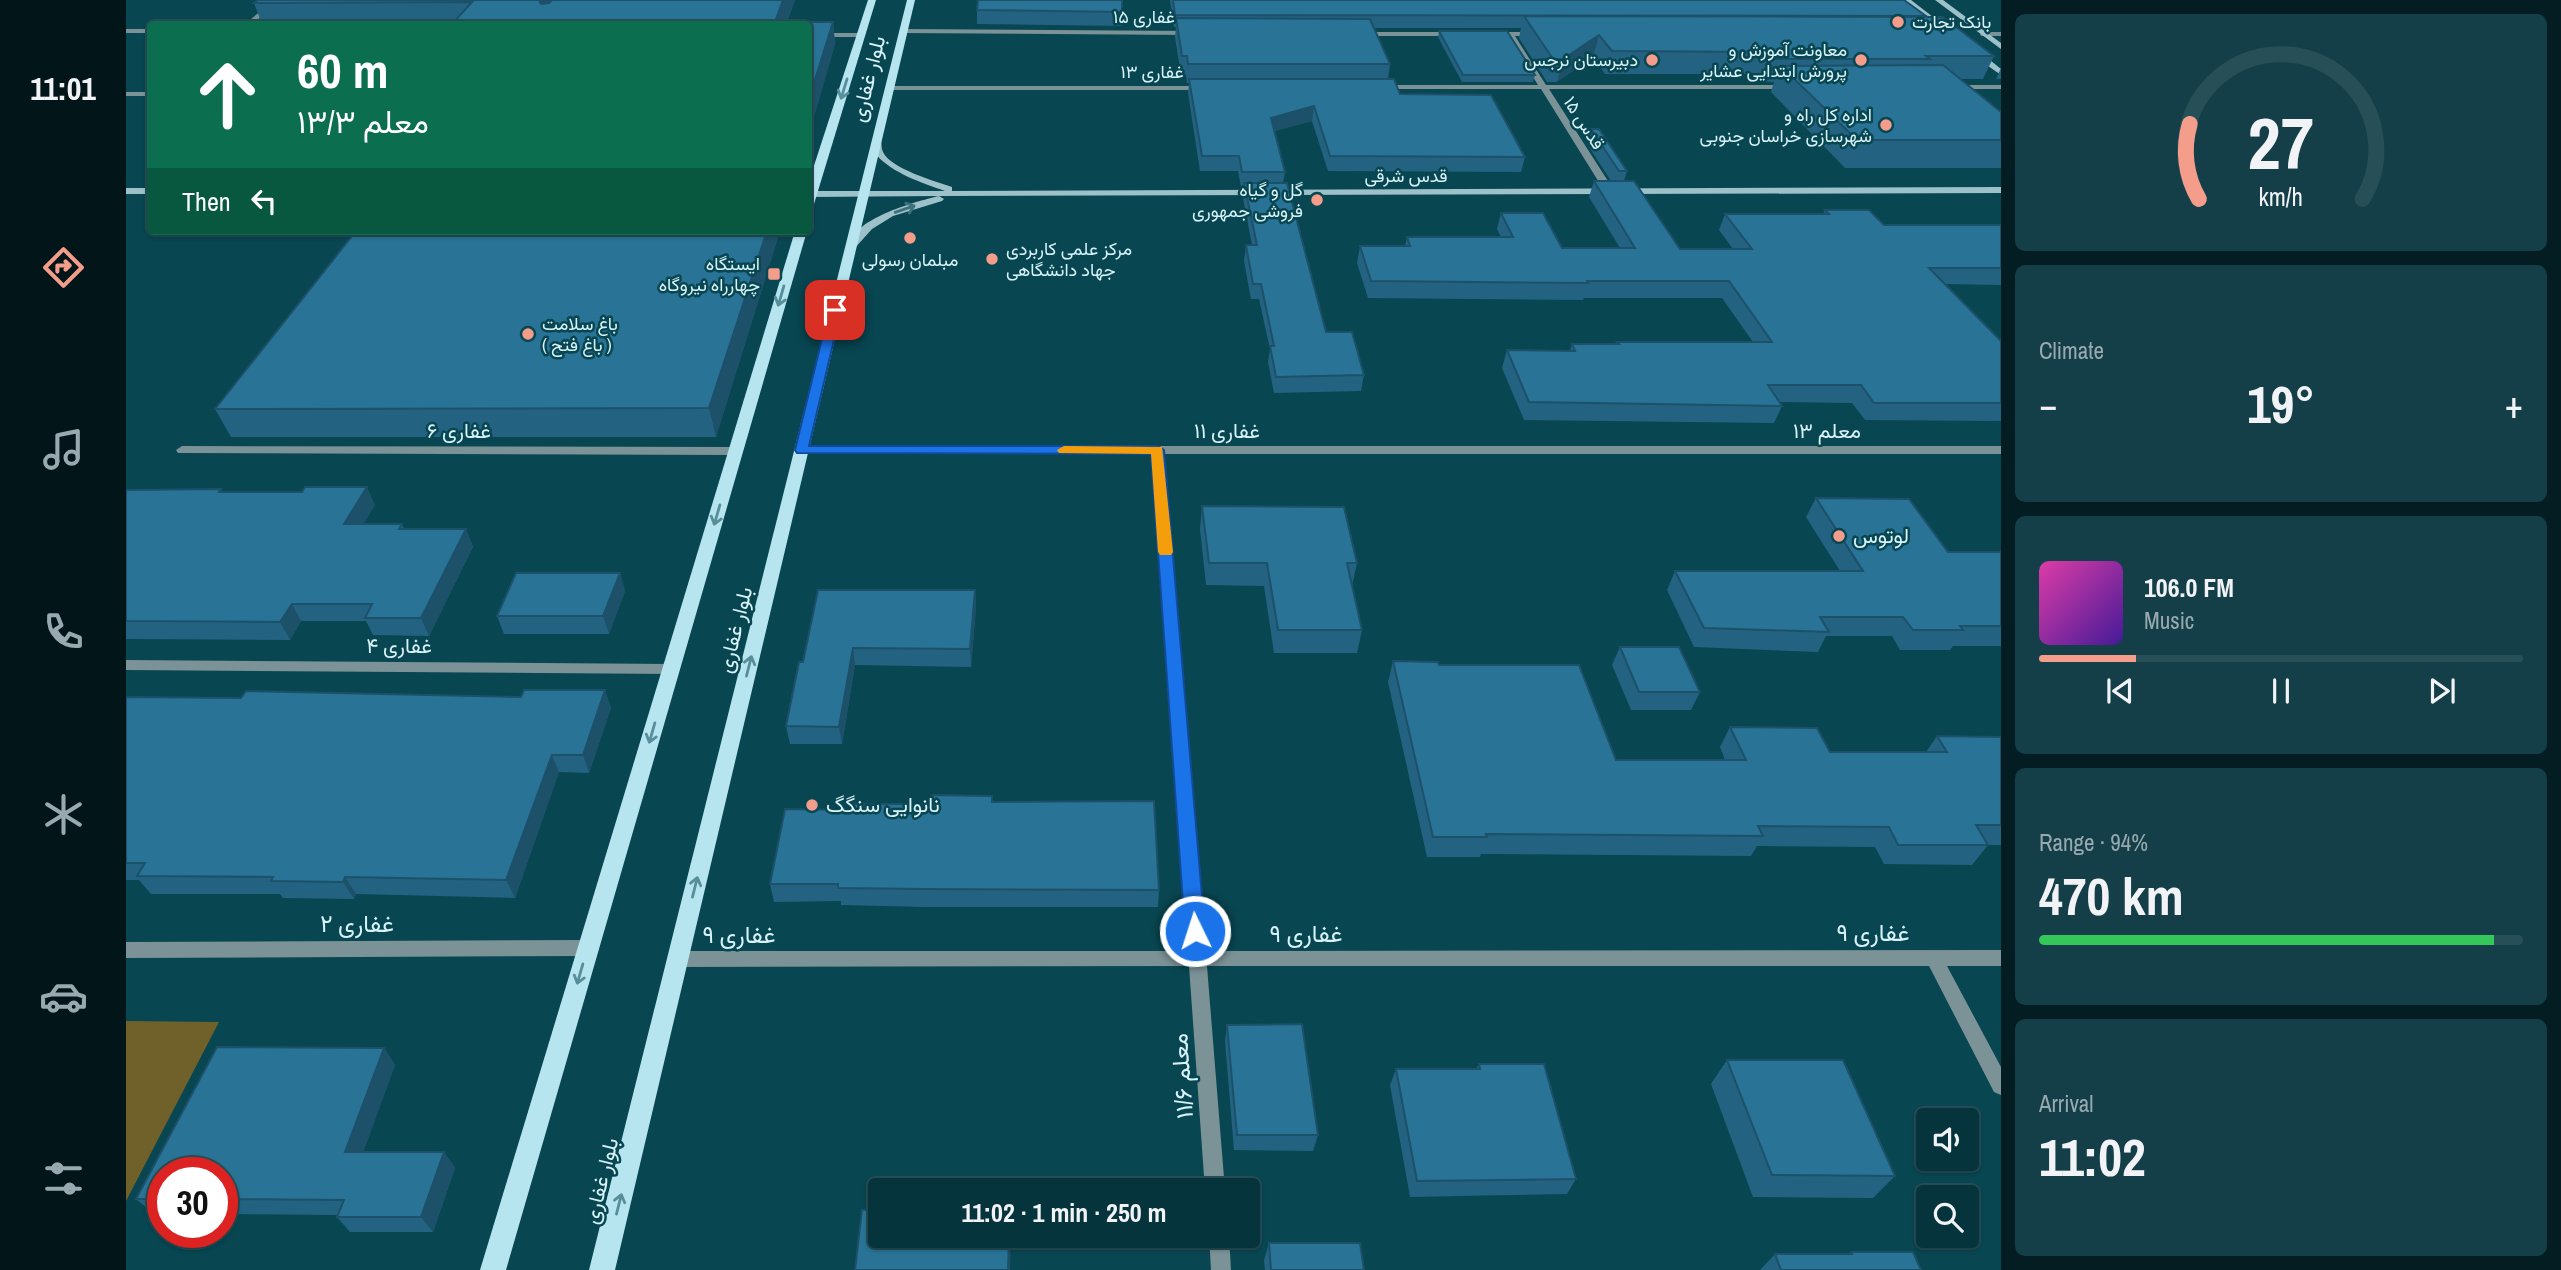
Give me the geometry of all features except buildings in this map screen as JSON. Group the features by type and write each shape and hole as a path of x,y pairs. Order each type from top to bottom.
{"main road":[{"name":"بلوار غفاری","path":"812,188 872,0"},
{"name":"بلوار غفاری","path":"603,1270 911,0"},
{"path":"493,1270 799,235"}],"street":[{"path":"252,21 278,0"},
{"path":"1907,0 1951,34 1937,34"},
{"path":"1938,0 2001,47"},
{"path":"126,31 147,31"},
{"name":"غفاری ۱۵","path":"903,31 1209,33"},
{"path":"1348,33 1471,34"},
{"path":"1484,34 1551,34"},
{"name":"قدس ۱۵","path":"1510,34 1541,87 1610,192"},
{"path":"1984,34 2001,34"},
{"path":"812,35 861,35"},
{"path":"1971,49 2001,73"},
{"path":"1372,87 1806,87"},
{"path":"1945,87 2001,87"},
{"name":"غفاری ۱۳","path":"889,88 1215,88"},
{"path":"126,94 147,94"},
{"path":"877,138 879,154 910,175 955,191 988,193"},
{"name":"قدس شرقی","path":"812,197 988,193 2001,190"},
{"path":"126,191 147,191"},
{"path":"851,247 863,229 892,213 943,198 988,193"},
{"name":"غفاری ۶","path":"182,450 735,451"},
{"name":"غفاری ۱۱","path":"802,450 1653,450"},
{"name":"معلم ۱۱/۶","path":"1158,450 1214,1178"},
{"name":"معلم ۱۳","path":"1653,450 2001,450"},
{"name":"غفاری ۴","path":"126,665 672,669"},
{"name":"غفاری ۲","path":"126,950 588,947"},
{"path":"1934,958 2001,1086"},
{"name":"غفاری ۹","path":"678,959 2001,958"},
{"path":"1220,1248 1221,1270"}],"shaded area":[{"path":"126,1021 219,1022 147,1157 126,1201"}],"slow traffic":[{"path":"1064,450 1158,450 1166,552"}],"place":[{"name":"بانک تجارت","path":"1898,22"},
{"name":"دبیرستان نرجس","path":"1652,60"},
{"name":"معاونت آموزش و پرورش ابتدایی عشایر","path":"1861,60"},
{"name":"اداره کل راه و شهرسازی خراسان جنوبی","path":"1886,125"},
{"name":"گل و گیاه فروشی جمهوری","path":"1317,200"},
{"name":"مبلمان رسولی","path":"910,238"},
{"name":"مرکز علمی کاربردی جهاد دانشگاهی","path":"992,259"},
{"name":"ایستگاه چهارراه نیروگاه","path":"774,274"},
{"name":"باغ سلامت ( باغ فتح )","path":"528,334"},
{"name":"لوتوس","path":"1839,536"},
{"name":"نانوایی سنگگ","path":"812,805"}],"route":[{"path":"835,310 802,450 1158,450 1195,931"}]}
